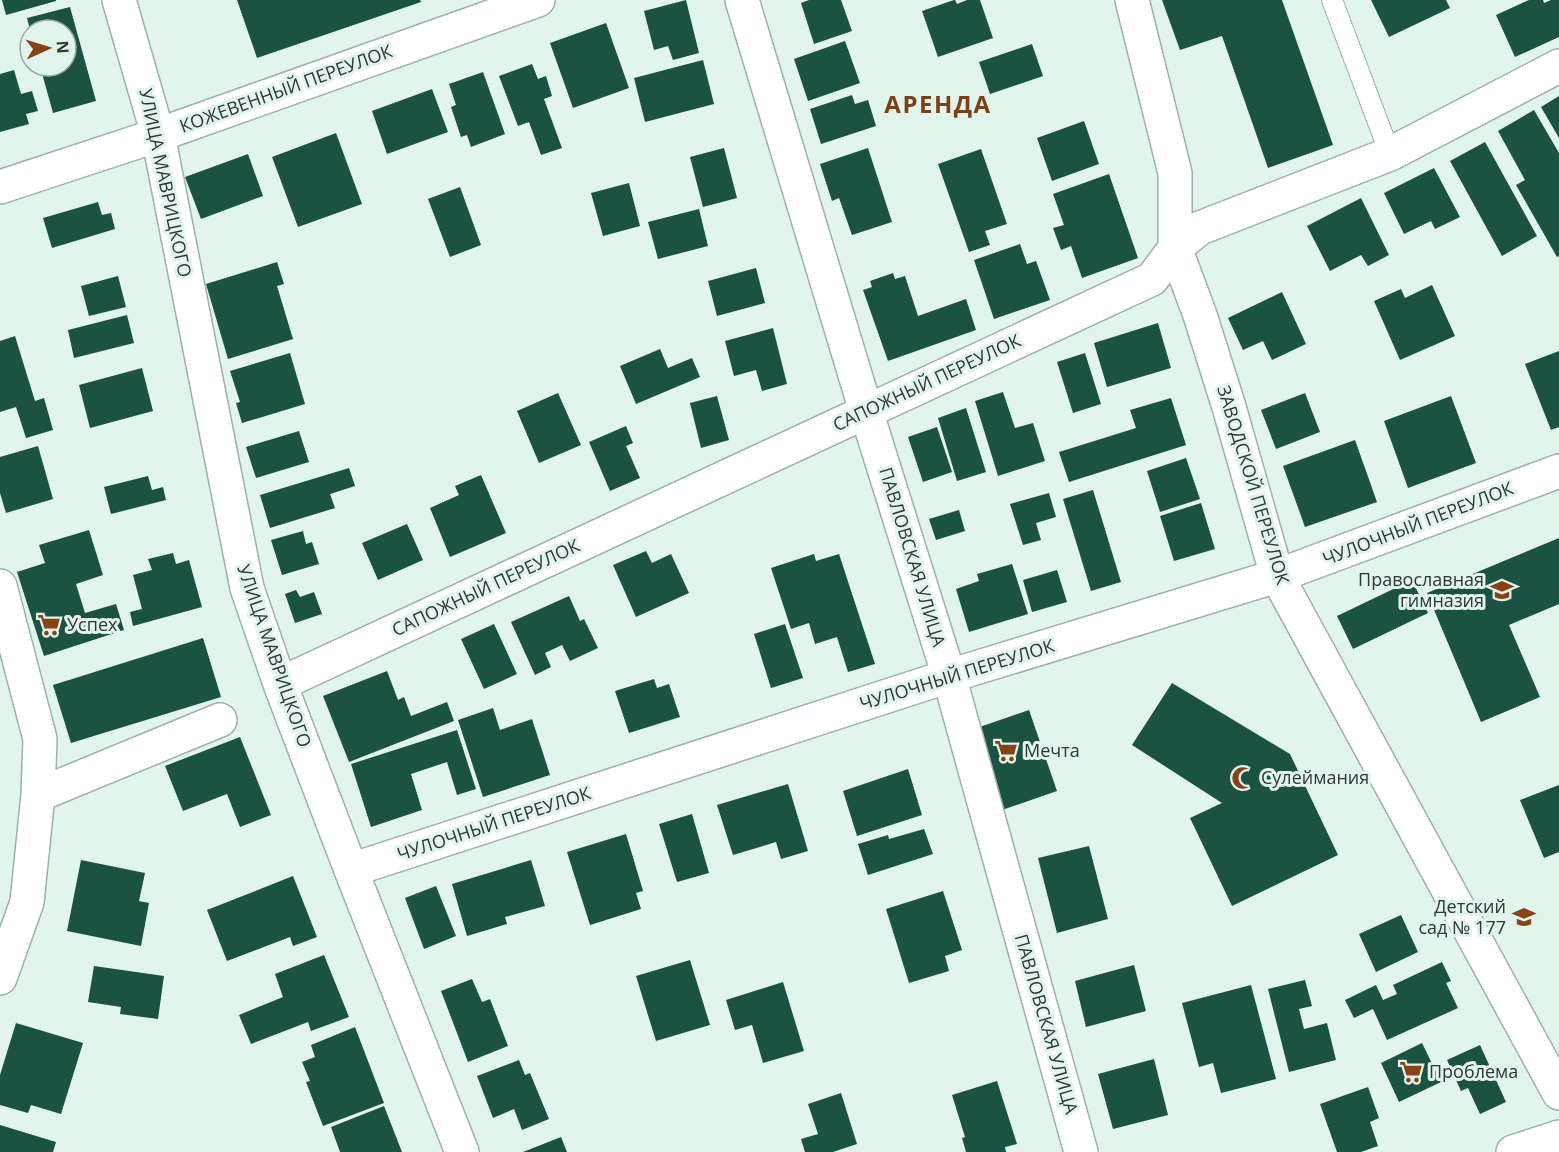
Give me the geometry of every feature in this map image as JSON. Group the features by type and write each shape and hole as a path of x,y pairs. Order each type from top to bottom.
{"street":[{"name":"УЛИЦА МАВРИЦКОГО","path":"119,0 158,135 247,588 280,684 462,1152"},
{"name":"КОЖЕВЕННЫЙ ПЕРЕУЛОК","path":"0,187 158,135 538,0"},
{"name":"ПАВЛОВСКАЯ УЛИЦА","path":"742,0 949,676 1081,1152"},
{"name":"ЗАВОДСКОЙ ПЕРЕУЛОК","path":"1132,0 1175,172 1175,248 1200,315 1278,576 1559,1092"},
{"name":"САПОЖНЫЙ ПЕРЕУЛОК","path":"280,684 1152,279 1175,248 1200,228 1390,154 1559,66"},
{"path":"1175,172 1200,228"},
{"name":"ЧУЛОЧНЫЙ ПЕРЕУЛОК","path":"351,870 949,676 1278,576 1559,471"},
{"path":"0,978 27,902 38,795 40,740 1,596"},
{"path":"38,795 220,720"},
{"path":"1513,1152 1559,1137"}],"lane":[{"path":"1332,0 1390,154"}],"building":[{"path":"2,0 56,0 56,1 6,15"},
{"path":"237,0 420,0 421,2 257,58"},
{"path":"686,0 699,53 673,60 668,46 654,50 644,11"},
{"path":"809,0 841,0 852,31 814,44 801,3"},
{"path":"955,0 957,4 967,0 980,0 993,38 938,57 922,11"},
{"path":"1162,0 1282,0 1333,145 1268,168 1222,36 1180,50"},
{"path":"1371,0 1446,0 1450,8 1389,37"},
{"path":"1529,0 1543,0 1544,3 1559,0 1559,37 1515,57 1496,15"},
{"path":"70,7 73,18 27,18"},
{"path":"606,23 629,88 573,108 550,43"},
{"path":"78,36 96,101 53,113 43,78 78,78"},
{"path":"845,41 860,83 808,101 794,59"},
{"path":"1032,44 1043,76 990,94 979,62"},
{"path":"703,60 714,104 645,122 634,78"},
{"path":"532,64 538,79 546,76 552,96 544,99 562,148 541,155 529,122 518,126 499,76"},
{"path":"14,70 21,94 32,91 38,111 26,114 29,124 0,132 0,74"},
{"path":"483,72 505,134 471,147 467,135 461,137 451,107 456,105 449,84"},
{"path":"432,89 448,132 387,154 372,111"},
{"path":"852,95 855,104 868,100 876,126 821,144 810,109"},
{"path":"1559,96 1559,138 1541,107"},
{"path":"1534,110 1559,153 1559,256 1557,257 1516,185 1525,180 1498,131"},
{"path":"1084,121 1099,164 1052,181 1037,138"},
{"path":"336,133 362,204 298,227 272,157"},
{"path":"1485,142 1537,236 1502,256 1450,161"},
{"path":"724,148 737,198 703,207 690,157"},
{"path":"868,148 892,222 852,235 839,198 832,201 820,164"},
{"path":"981,149 1007,224 985,231 990,245 969,252 938,164"},
{"path":"248,154 263,196 201,219 185,177"},
{"path":"1434,168 1460,217 1435,229 1431,221 1404,234 1384,193"},
{"path":"1109,174 1138,258 1082,278 1071,246 1061,250 1053,228 1064,225 1053,194"},
{"path":"629,183 640,226 603,236 591,193"},
{"path":"460,187 481,245 450,257 428,199"},
{"path":"1361,198 1389,255 1368,266 1361,255 1330,271 1307,226"},
{"path":"98,202 102,215 111,213 115,229 52,248 43,218"},
{"path":"699,209 708,246 658,259 648,222"},
{"path":"1020,244 1027,264 1036,261 1050,300 994,319 974,260"},
{"path":"277,262 284,284 277,286 293,339 228,359 206,284"},
{"path":"756,268 765,303 717,316 708,281"},
{"path":"893,273 895,279 905,276 918,316 966,299 976,330 888,361 863,290 872,287 870,281"},
{"path":"118,276 126,307 89,316 81,286"},
{"path":"1432,285 1455,336 1400,360 1374,301 1401,289 1405,298"},
{"path":"1282,292 1306,344 1272,360 1263,341 1243,350 1228,318"},
{"path":"127,315 134,343 74,358 68,330"},
{"path":"1158,323 1171,368 1107,387 1094,343"},
{"path":"773,328 787,384 762,391 756,370 734,376 725,341"},
{"path":"15,336 35,401 44,398 53,430 26,438 16,407 0,412 0,341"},
{"path":"660,349 668,368 692,358 700,377 636,404 620,366"},
{"path":"1559,351 1559,427 1551,430 1525,364"},
{"path":"290,353 305,404 242,423 236,403 240,402 230,371"},
{"path":"1085,353 1101,404 1073,413 1057,362"},
{"path":"142,368 153,411 90,428 79,385"},
{"path":"1003,392 1015,428 1033,423 1045,461 998,476 975,401"},
{"path":"558,393 581,445 539,463 517,411"},
{"path":"1305,393 1320,432 1276,449 1261,410"},
{"path":"717,396 729,440 701,448 690,403"},
{"path":"1451,396 1476,463 1408,488 1384,421"},
{"path":"1171,398 1186,445 1069,482 1059,452 1136,428 1130,410"},
{"path":"966,408 986,472 957,481 938,418"},
{"path":"626,426 633,443 626,446 640,478 610,491 589,442"},
{"path":"937,427 952,472 923,482 908,437"},
{"path":"299,431 309,462 256,478 246,447"},
{"path":"1355,440 1377,502 1305,527 1283,466"},
{"path":"38,446 53,499 6,513 0,493 0,457"},
{"path":"1186,458 1200,499 1160,512 1147,471"},
{"path":"349,468 355,486 330,494 335,508 270,528 260,495"},
{"path":"481,475 506,533 450,557 430,508 459,495 455,486"},
{"path":"148,476 152,490 163,487 166,500 111,514 104,487"},
{"path":"1093,490 1121,582 1091,591 1063,499"},
{"path":"1049,493 1056,517 1036,523 1041,540 1023,545 1010,504"},
{"path":"1201,503 1215,549 1174,561 1160,516"},
{"path":"959,510 965,531 936,540 929,519"},
{"path":"407,524 423,560 378,580 362,543"},
{"path":"89,530 103,575 76,584 85,613 116,604 124,630 44,656 17,572 45,563 39,545"},
{"path":"303,531 306,544 312,542 319,564 282,575 271,540"},
{"path":"1559,538 1559,604 1509,625 1540,697 1481,722 1427,593"},
{"path":"646,551 652,563 671,554 689,593 636,617 613,565"},
{"path":"173,553 176,564 189,560 202,607 133,626 130,612 142,609 133,575 152,570 148,559"},
{"path":"814,554 816,561 839,554 875,664 848,672 837,637 815,644 809,623 791,629 771,568"},
{"path":"1012,564 1028,614 969,632 956,589 979,581 977,574"},
{"path":"1057,570 1067,602 1032,612 1023,580"},
{"path":"1412,580 1428,613 1353,649 1337,616"},
{"path":"296,590 300,597 314,592 322,614 295,623 285,594"},
{"path":"569,596 580,621 584,619 598,648 570,661 562,645 545,653 551,667 535,675 511,622"},
{"path":"494,624 517,674 484,689 461,639"},
{"path":"785,624 803,678 771,688 754,634"},
{"path":"203,638 221,697 71,743 53,685"},
{"path":"387,671 398,700 404,697 411,716 447,702 454,721 349,762 323,696"},
{"path":"654,679 657,688 669,684 680,717 629,733 615,691"},
{"name":"Сулеймания","path":"1172,683 1290,754 1338,855 1232,906 1190,818 1222,803 1132,745"},
{"path":"493,708 500,730 532,719 550,775 483,797 458,720"},
{"path":"1029,710 1057,791 999,811 971,730"},
{"path":"457,730 476,789 457,795 447,762 411,774 422,810 371,827 351,764"},
{"path":"240,737 271,815 240,827 227,794 183,811 165,766"},
{"path":"908,769 922,815 857,836 843,791"},
{"path":"788,784 808,851 781,859 776,842 733,855 717,805"},
{"path":"1559,785 1559,852 1544,858 1520,800"},
{"path":"692,814 709,873 677,882 659,824"},
{"path":"924,829 933,854 868,875 858,844 888,835 889,839"},
{"path":"626,834 643,891 636,893 641,909 590,925 567,852"},
{"path":"1089,846 1108,919 1057,933 1038,858"},
{"path":"81,860 145,873 139,901 149,903 141,946 67,931"},
{"path":"531,860 545,906 505,917 507,924 467,936 452,884"},
{"path":"293,876 317,937 293,946 290,937 227,961 207,910"},
{"path":"436,886 456,936 424,949 405,898"},
{"path":"943,891 962,950 945,956 949,971 909,983 886,909"},
{"path":"1401,915 1418,952 1376,972 1359,934"},
{"path":"324,955 349,1017 311,1031 308,1022 251,1044 239,1015 283,997 275,974"},
{"path":"690,960 710,1025 656,1041 636,976"},
{"path":"1442,962 1451,981 1446,983 1458,1008 1387,1040 1373,1009 1354,1018 1345,1000 1376,985 1383,1000 1397,994 1393,985"},
{"path":"1134,965 1146,1011 1086,1027 1075,981"},
{"path":"94,966 164,976 158,1019 120,1014 121,1007 88,1002"},
{"path":"472,979 482,1002 490,999 508,1046 468,1062 441,991"},
{"path":"1305,980 1312,1006 1299,1009 1304,1029 1327,1023 1336,1060 1289,1072 1268,989"},
{"path":"783,982 804,1051 763,1063 752,1025 735,1030 726,1000"},
{"path":"1251,985 1276,1079 1221,1093 1213,1063 1199,1067 1182,1003"},
{"path":"16,1023 83,1043 61,1114 31,1105 28,1113 0,1105 0,1075"},
{"path":"355,1027 384,1103 323,1126 306,1082 310,1081 302,1062 315,1057 311,1045"},
{"name":"Проблема","path":"1422,1043 1441,1082 1399,1102 1381,1063"},
{"path":"1480,1045 1506,1102 1480,1114 1468,1088 1461,1091 1447,1060"},
{"path":"1154,1059 1168,1115 1113,1129 1098,1074"},
{"path":"519,1060 525,1075 530,1073 549,1119 522,1130 514,1109 493,1118 477,1076"},
{"path":"997,1081 1017,1144 1005,1147 1006,1152 966,1152 962,1138 965,1137 952,1095"},
{"path":"1368,1087 1379,1118 1370,1122 1378,1146 1361,1152 1337,1152 1320,1104"},
{"path":"841,1093 857,1144 833,1152 805,1152 801,1139 818,1134 808,1104"},
{"path":"384,1106 402,1152 340,1152 331,1127"},
{"path":"0,1125 56,1142 53,1152 0,1152"},
{"path":"561,1137 567,1152 523,1152"}],"place":[{"name":"Православная гимназия","path":"1502,590"},
{"name":"Успех","path":"49,625"},
{"name":"Мечта","path":"1006,751"},
{"name":"Сулеймания","path":"1243,778"},
{"name":"Детский сад № 177","path":"1524,917"},
{"name":"Проблема","path":"1411,1072"}],"district":[{"name":"АРЕНДА","path":"938,105"}]}
